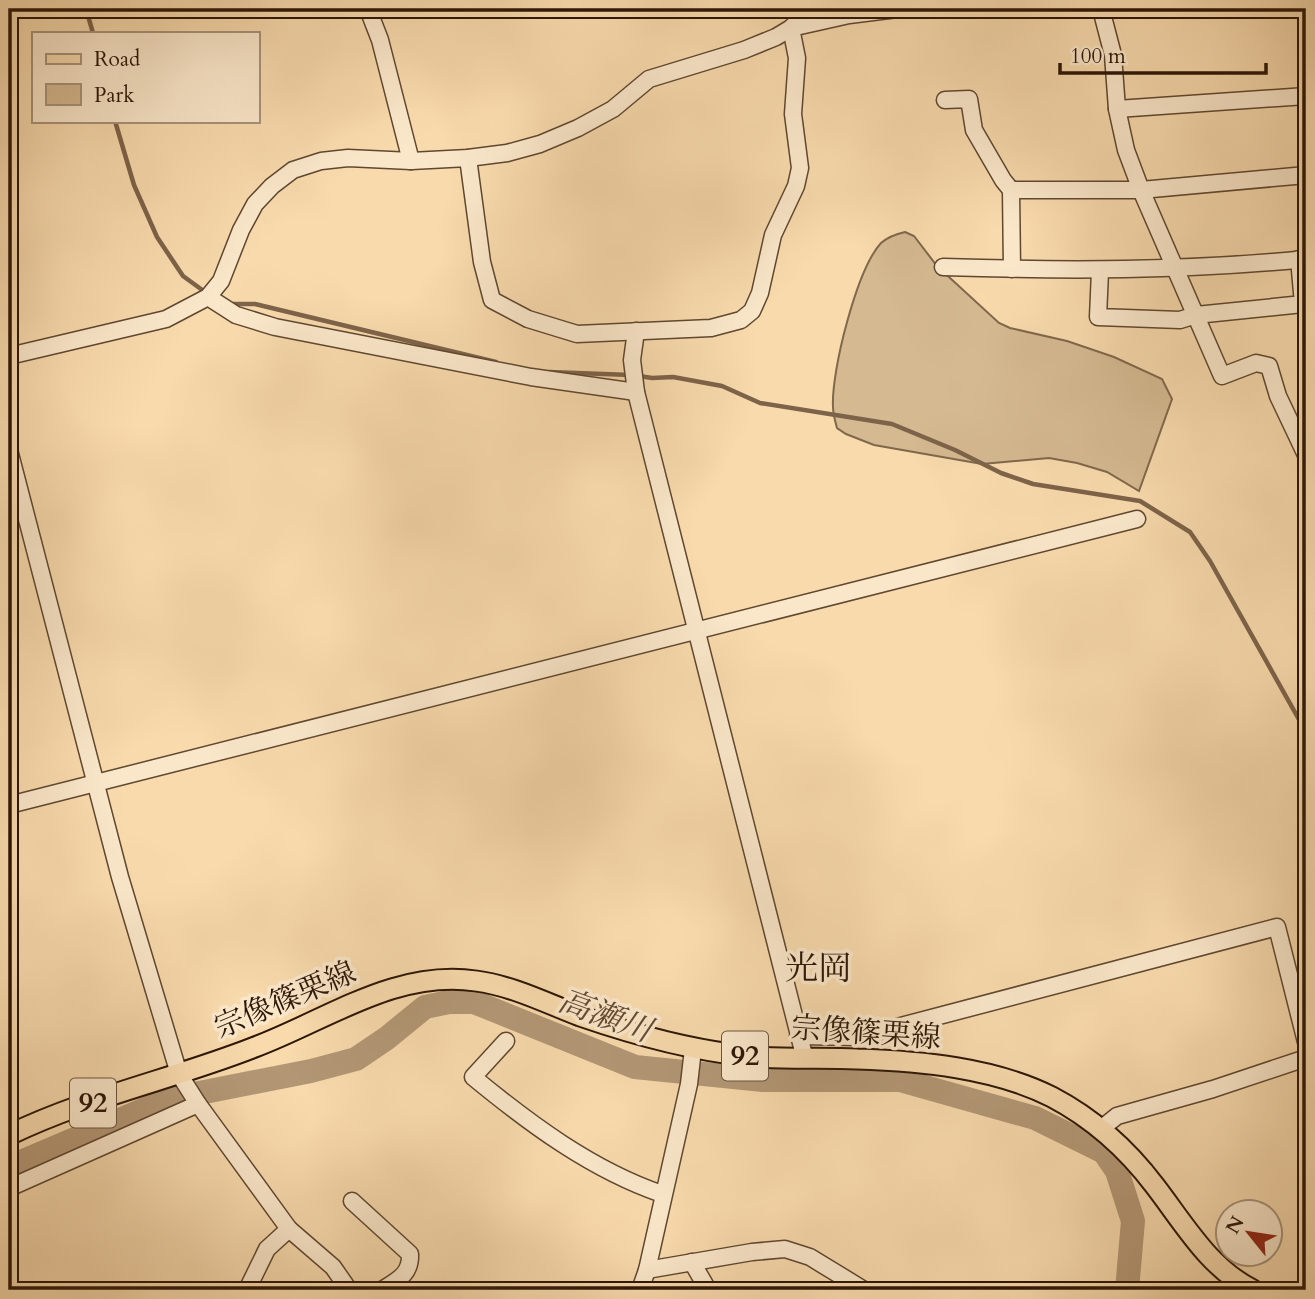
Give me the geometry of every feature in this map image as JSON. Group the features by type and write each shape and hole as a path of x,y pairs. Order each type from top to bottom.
{"main road":[{"name":"宗像篠栗線","path":"9,1135 67,1112 182,1079 374,994 435,979 472,980 523,992 615,1028 693,1049 748,1056 857,1058 940,1066 1002,1079 1052,1097 1102,1128 1127,1152 1215,1264 1228,1276 1254,1290"}],"street":[{"path":"368,9 380,40 411,161"},
{"path":"9,356 166,319 208,297 221,281 255,204 293,170 321,161 348,158 411,161 468,158 507,153 540,144 613,109 649,79 744,50 776,37 810,9"},
{"path":"791,27 849,15 897,9"},
{"path":"1101,9 1113,55 1117,108 1126,150 1222,376 1256,363 1269,366 1278,396 1306,455"},
{"path":"468,158 482,262 492,300 528,319 576,334 720,326 741,320 752,311 760,293 773,235 796,186 800,168 793,114 797,58 791,27"},
{"path":"1117,108 1306,96"},
{"path":"945,100 969,99 974,130 1011,190 1012,270"},
{"path":"1011,190 1141,190 1306,175"},
{"path":"943,267 1100,271 1303,259 1303,304 1196,315 1180,320 1098,317 1100,271"},
{"path":"208,297 236,315 275,327 531,377 636,392"},
{"path":"636,331 632,360 636,392 805,1059"},
{"path":"9,450 120,877 182,1079 289,1229 333,1267 349,1290"},
{"path":"9,805 1137,519"},
{"path":"798,1036 859,1037 1278,927 1306,1042"},
{"path":"506,1041 473,1077 555,1139 632,1184 662,1194"},
{"path":"640,1290 647,1270 662,1194 689,1084 693,1049"},
{"path":"1102,1128 1117,1116 1213,1089 1306,1058"},
{"path":"9,1188 196,1101"},
{"path":"352,1201 410,1254 410,1264 404,1276 382,1290"},
{"path":"247,1290 267,1249 289,1229"},
{"path":"647,1270 785,1249 810,1257 864,1290"},
{"path":"692,1262 708,1290"}],"green space":[{"path":"905,232 914,236 937,266 999,323 1114,357 1162,379 1172,399 1139,491 1107,472 1077,463 1049,458 982,464 874,445 837,428 833,407 836,370 855,297 872,256 881,243"}],"waterway":[{"path":"86,9 93,32"},
{"path":"115,122 134,185 157,237 183,276 205,292"},
{"path":"228,304 255,304 496,362"},
{"path":"549,372 631,375"},
{"path":"639,376 673,377 722,386 760,403 892,424 955,450 1001,473 1033,484 1140,501 1190,532 1210,561 1306,732"},
{"name":"高瀬川","path":"9,1167 169,1099 311,1071 356,1059 425,1007 449,1002 474,1002 635,1067 763,1080 900,1080 1035,1118 1104,1152 1117,1171 1133,1221 1127,1290"}],"district":[{"name":"光岡","path":"818,968"}]}
